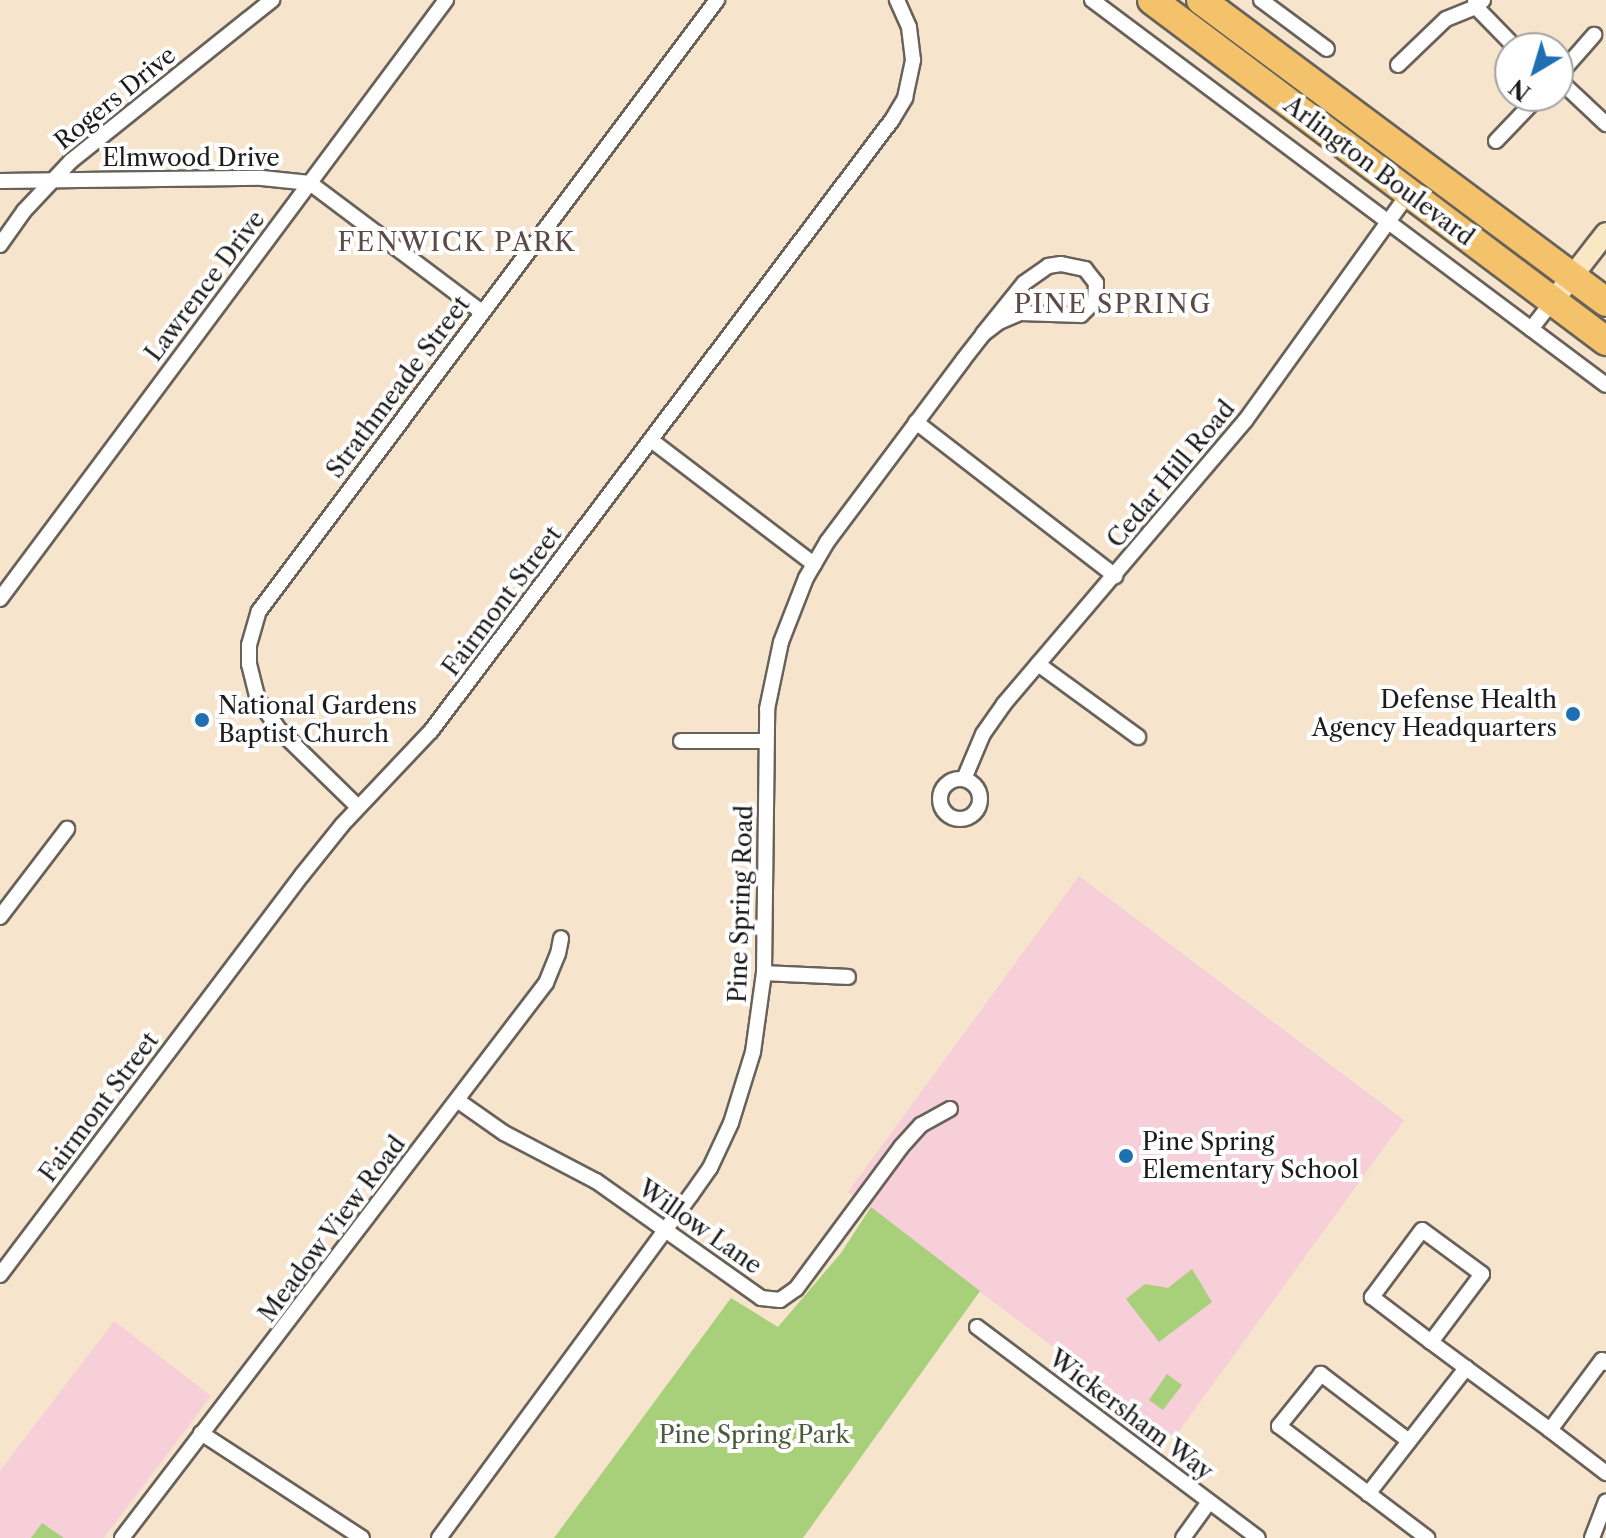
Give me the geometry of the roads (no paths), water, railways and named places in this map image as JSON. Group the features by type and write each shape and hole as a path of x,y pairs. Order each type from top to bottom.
{"highway":[{"name":"Arlington Boulevard","path":"1152,0 1606,341"},
{"name":"Arlington Boulevard","path":"1201,0 1606,302"},
{"path":"1553,301 1572,297 1606,322"}],"street":[{"name":"Rogers Drive","path":"0,245 51,180 272,0"},
{"name":"Lawrence Drive","path":"0,599 446,0"},
{"name":"Strathmeade Street","path":"358,807 267,716 252,682 249,664 253,628 269,595 717,0"},
{"name":"Fairmont Street","path":"0,1275 302,875 358,807 431,731 902,104 911,79 913,47 897,0"},
{"path":"1092,0 1606,385"},
{"path":"1261,0 1282,6 1327,49"},
{"path":"1398,65 1446,19 1478,2 1503,32"},
{"path":"1574,59 1594,35"},
{"path":"1574,93 1606,124"},
{"path":"1496,141 1524,112"},
{"name":"Elmwood Drive","path":"0,181 262,178 310,183 482,312"},
{"name":"Cedar Hill Road","path":"964,779 983,734 1038,664 1245,421 1409,193"},
{"path":"1531,329 1606,233"},
{"name":"Pine Spring Road","path":"439,1538 710,1168 731,1123 753,1052 764,973 767,709 781,642 814,564 916,422 983,334 1024,283 1048,266 1061,264 1081,267 1096,283 1095,301 1081,315 1020,313 999,322 983,334"},
{"path":"916,422 1115,576"},
{"path":"651,440 814,564"},
{"path":"1038,664 1138,737"},
{"path":"681,741 766,741"},
{"path":"0,917 67,829"},
{"name":"Meadow View Road","path":"122,1538 546,983 561,938"},
{"path":"764,973 848,977"},
{"name":"Willow Lane","path":"457,1100 504,1133 596,1181 761,1298 780,1300 796,1289 901,1147 921,1125 950,1109"},
{"path":"1431,1342 1482,1274 1422,1230 1372,1297 1431,1342 1550,1430 1606,1473"},
{"name":"Wickersham Way","path":"977,1327 1258,1538"},
{"path":"1550,1430 1602,1360 1606,1363"},
{"path":"1368,1494 1466,1368"},
{"path":"1409,1441 1321,1374 1279,1426 1427,1538"},
{"path":"201,1433 362,1538"},
{"path":"1183,1538 1209,1502"},
{"path":"1592,1538 1606,1502"}],"place":[{"name":"Defense Health Agency Headquarters","path":"1573,714"},
{"name":"National Gardens Baptist Church","path":"202,720"},
{"name":"Pine Spring Elementary School","path":"1126,1156"}],"district":[{"name":"FENWICK PARK","path":"457,243"},
{"name":"PINE SPRING","path":"1113,305"}],"park label":[{"name":"Pine Spring Park","path":"754,1435"}]}
